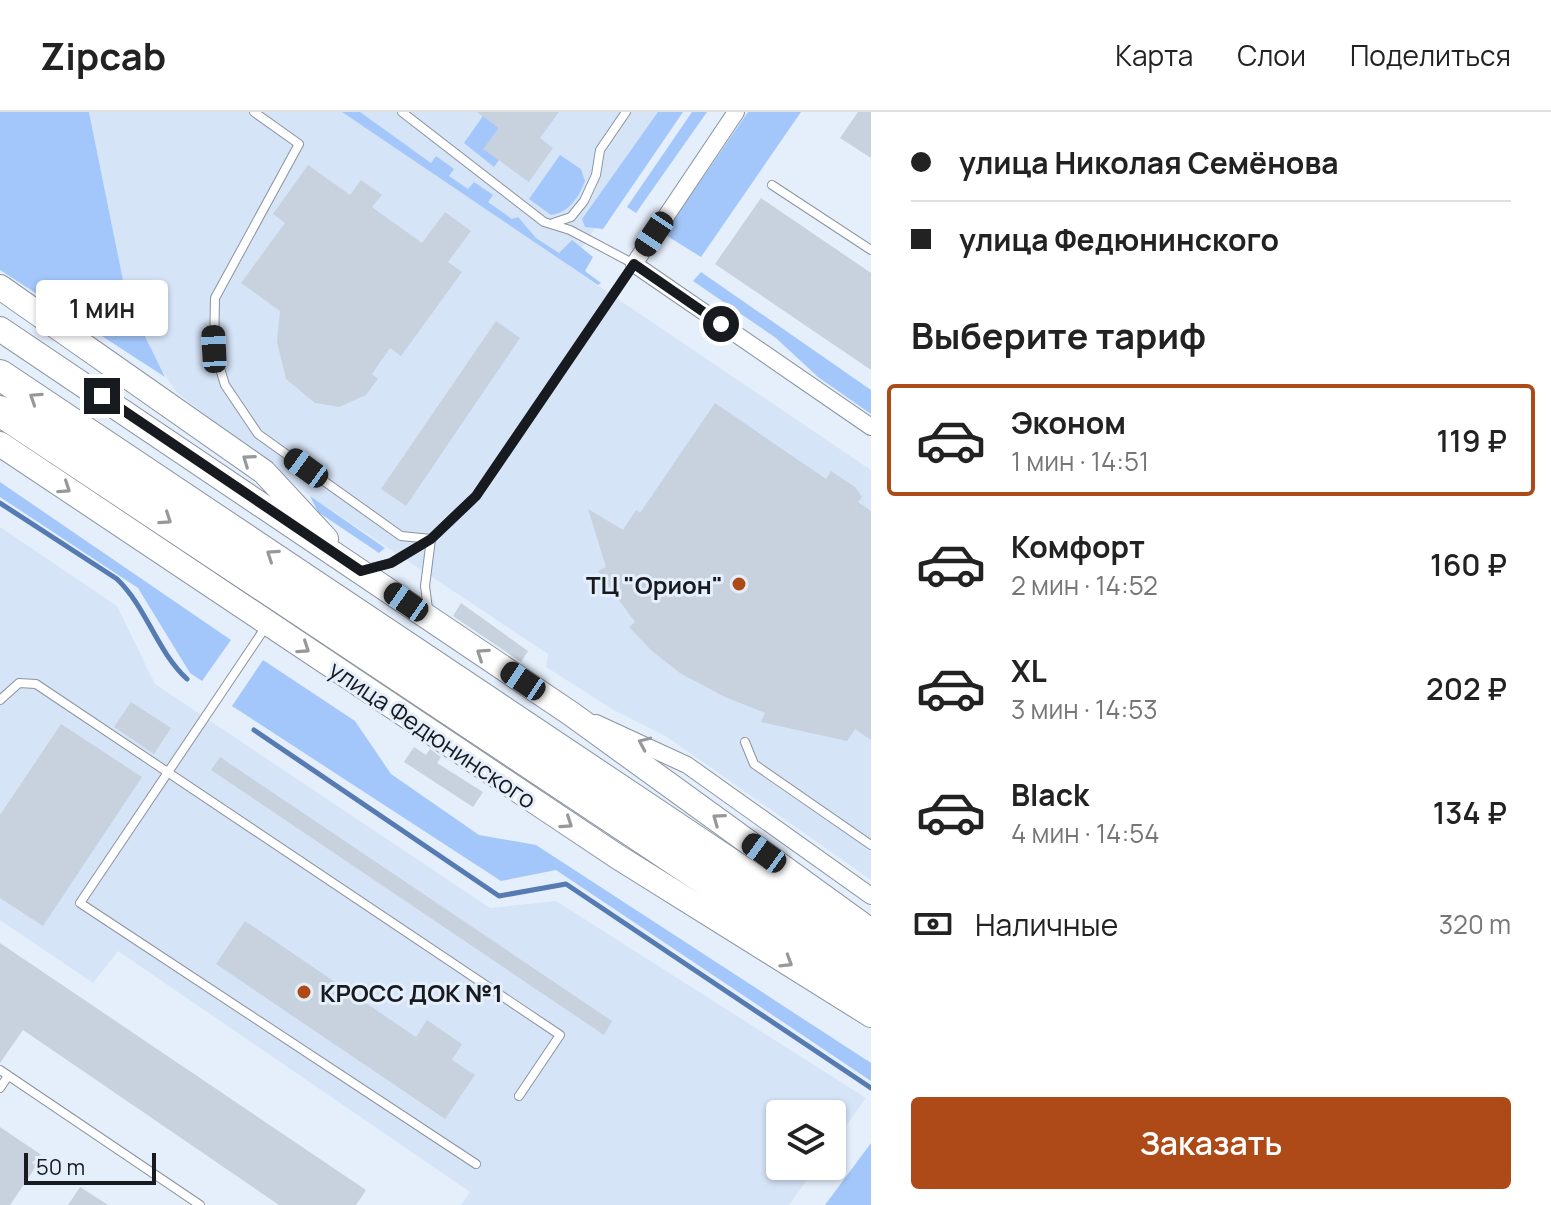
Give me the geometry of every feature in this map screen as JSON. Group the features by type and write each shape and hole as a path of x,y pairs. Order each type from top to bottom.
{"highway":[{"path":"0,375 109,463 871,958"},
{"path":"0,411 109,463"},
{"name":"улица Федюнинского","path":"109,463 871,990"}],"main road":[{"path":"0,287 264,472 303,511 340,557"},
{"path":"0,329 570,713 871,931"},
{"name":"улица Федюнинского","path":"0,444 618,857 871,1015"}],"street":[{"path":"736,112 634,264 871,427"},
{"path":"570,713 639,740 687,765 871,896"}],"lane":[{"path":"254,112 299,144 215,298 214,349 225,385 258,434 401,536 431,539"},
{"path":"361,571 391,563 431,539 476,496 634,264 537,217 402,112"},
{"path":"552,223 571,217 584,201 596,175 600,150 626,112"},
{"path":"772,185 870,248"},
{"path":"429,618 425,586 431,539"},
{"path":"267,624 80,903 476,1164"},
{"path":"0,700 19,683 36,684 560,1035 519,1096"},
{"path":"745,742 754,764 871,845"},
{"path":"0,1088 4,1073 200,1205"}],"shaded area":[{"path":"0,112 89,112 127,300 165,377 0,270"},
{"path":"89,112 676,112 569,266 871,470 871,880 667,737 612,709 546,667 548,654 310,496 177,393 152,356 127,300"},
{"path":"342,112 360,112 431,163 436,156 454,169 449,176 468,189 474,182 493,195 488,202 512,219 518,217 536,238 559,253 572,240 593,257 585,271 601,283 598,285"},
{"path":"658,112 683,112 603,229 585,227 582,219"},
{"path":"692,112 707,112 636,213 627,207"},
{"path":"748,112 801,112 701,257 664,234"},
{"path":"483,116 499,128 484,149 499,160 494,167 464,143"},
{"path":"560,155 581,169 585,181 572,203 563,211 551,215 529,199"},
{"path":"701,272 871,390 871,414 818,377 776,338 693,281"},
{"path":"0,482 231,640 202,681 190,673 138,588 0,497"},
{"path":"310,496 385,548 379,553 318,512"},
{"path":"0,527 117,606 155,684 490,908 556,901 866,1098 846,1126 846,1100 766,1100 766,1180 807,1180 789,1205 461,1205 470,1192 118,951 93,983 0,920"},
{"path":"263,660 355,721 391,774 479,835 536,845 871,1063 871,1081 556,870 501,881 232,706"},
{"path":"871,1143 871,1205 825,1205"}],"building":[{"path":"477,112 559,112 540,138 553,148 529,182 483,149 499,128"},
{"path":"858,112 871,112 871,158 840,138"},
{"path":"308,165 350,195 361,180 382,195 372,207 422,243 445,212 471,231 448,262 462,272 401,356 390,348 372,374 378,379 366,395 339,407 315,403 286,379 277,342 280,311 241,283 285,223 273,214"},
{"path":"761,198 871,273 871,370 715,264"},
{"path":"496,321 520,338 406,506 381,489"},
{"name":"ТЦ \"Орион\"","path":"715,403 826,479 831,471 855,487 862,497 858,502 871,511 871,740 855,729 847,741 761,722 765,713 725,697 680,673 652,651 629,627 635,622 598,571 606,567 588,509 623,530 636,510 640,513"},
{"path":"461,603 528,651 521,662 453,616"},
{"path":"131,702 171,728 154,754 114,727"},
{"path":"61,724 142,777 43,926 0,898 0,815"},
{"path":"414,747 426,755 430,749 441,757 437,763 483,792 473,807 404,762"},
{"path":"220,757 612,1021 604,1035 211,770"},
{"name":"КРОСС ДОК №1","path":"245,921 416,1037 427,1020 462,1044 452,1060 475,1075 445,1119 216,964"},
{"path":"0,943 366,1190 356,1205 279,1205 23,1030 0,1063"},
{"path":"0,1127 43,1156 10,1205 0,1205"},
{"path":"80,1187 108,1205 68,1205"}],"waterway":[{"path":"0,503 117,579 136,603 176,668 187,679"},
{"path":"254,730 499,896 566,884 871,1088"}],"place":[{"name":"ТЦ \"Орион\"","path":"739,584"},
{"name":"КРОСС ДОК №1","path":"304,992"}],"route":[{"path":"102,396 361,571 391,563 431,539 476,496 634,264 721,324"}]}
